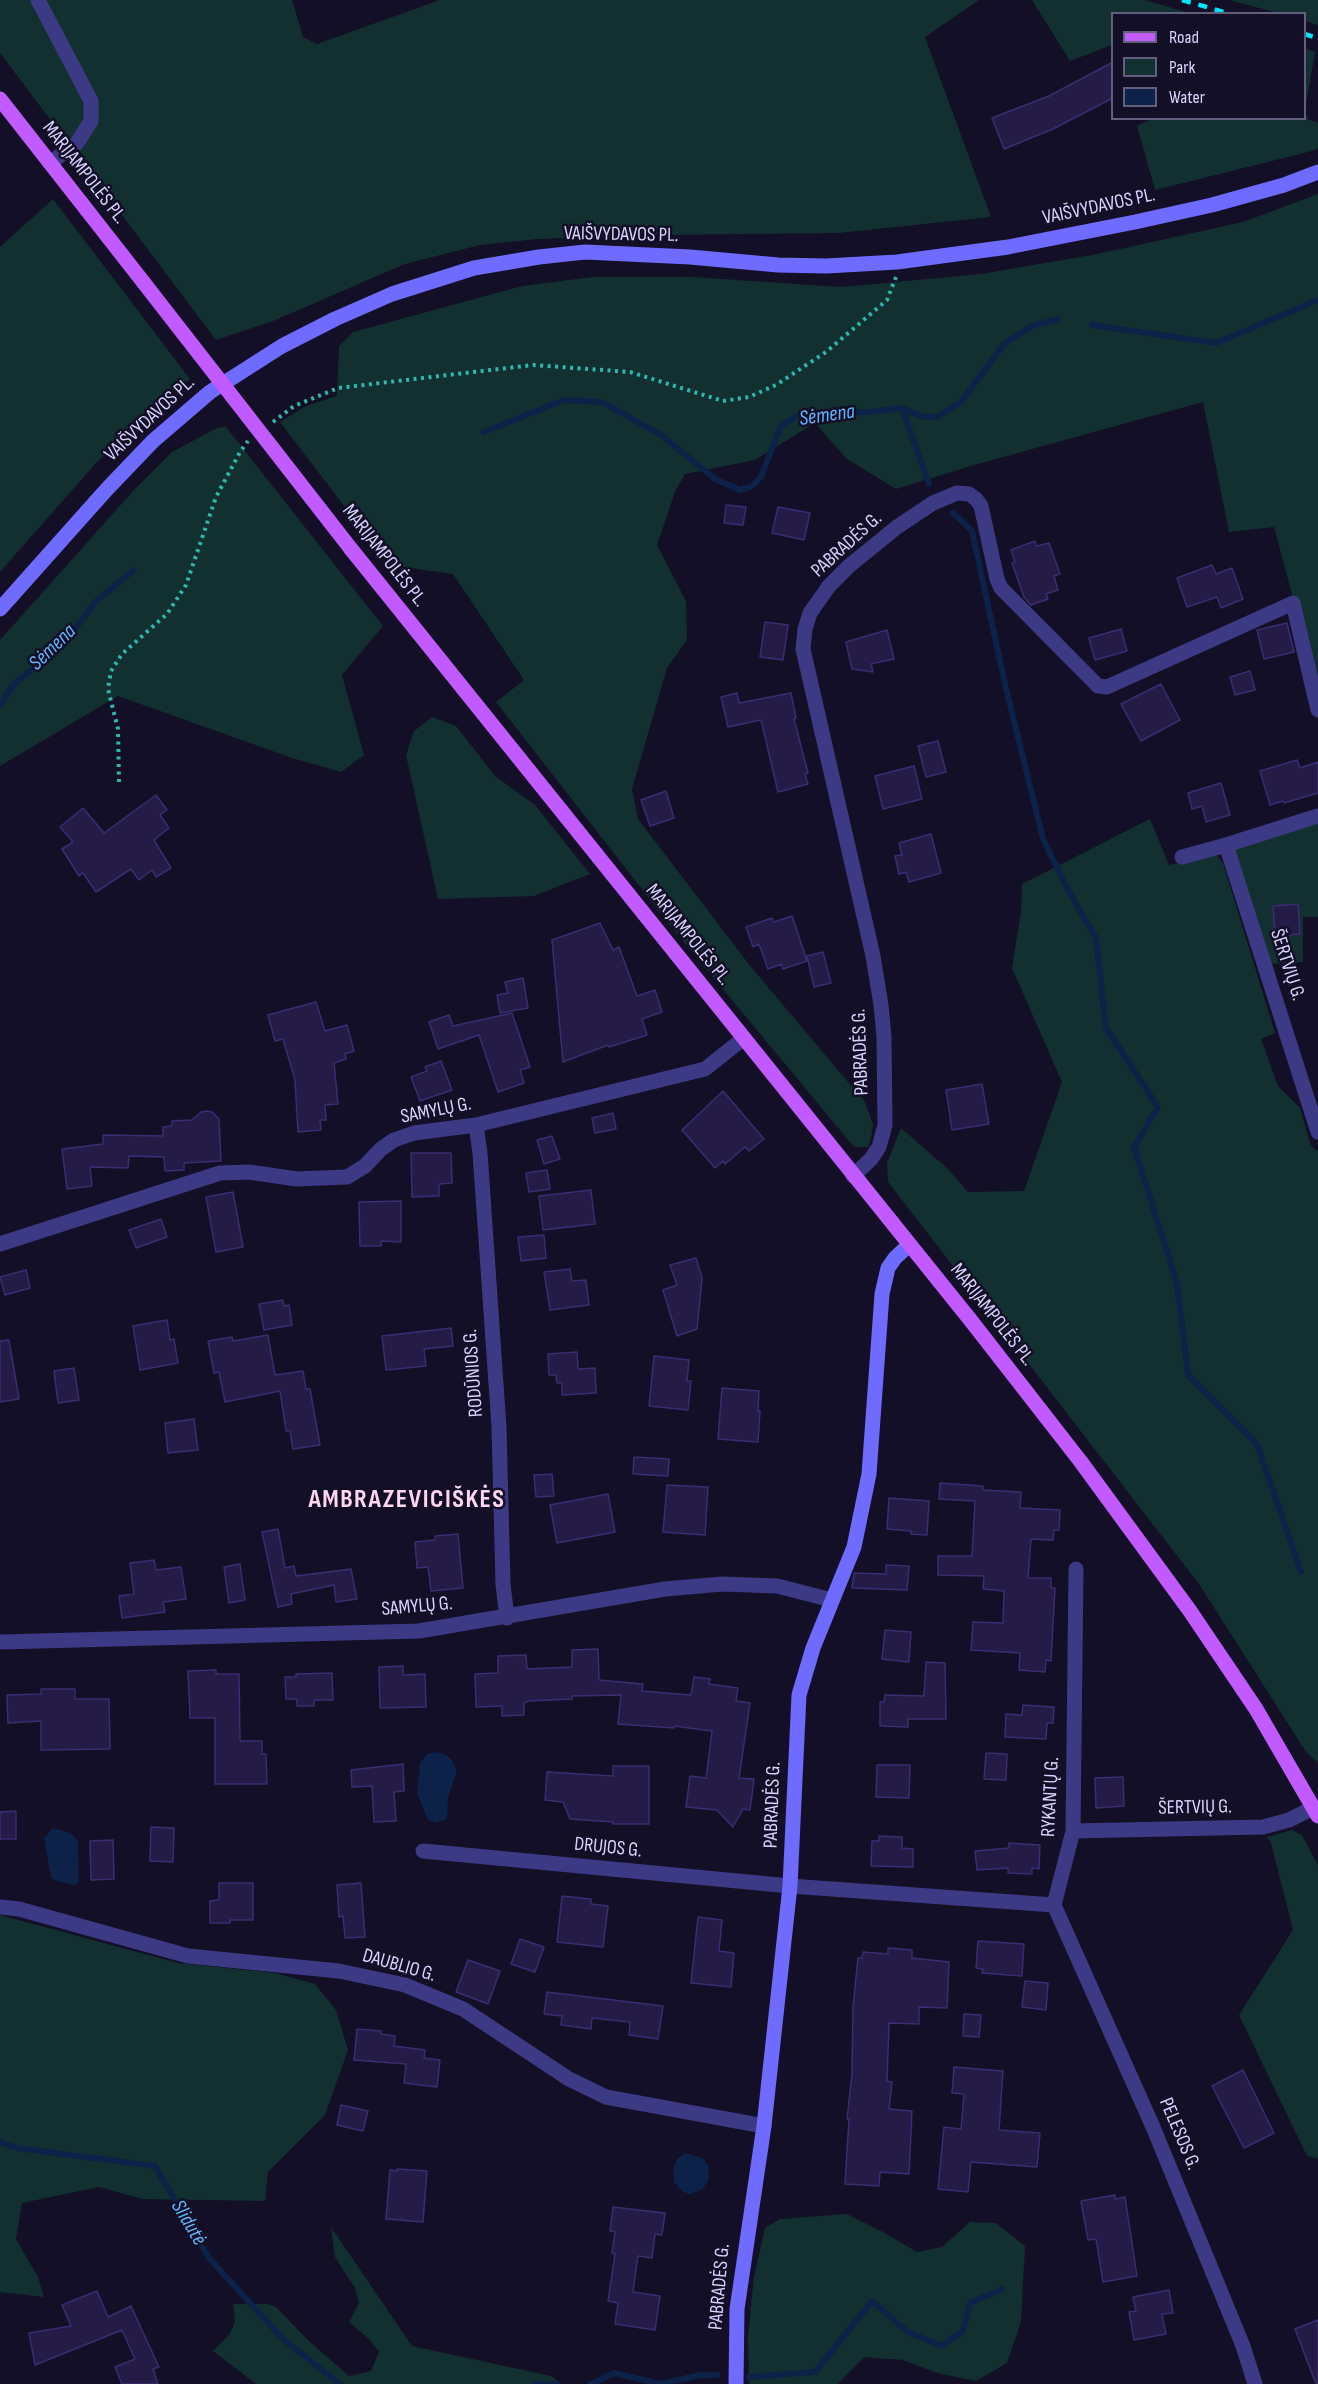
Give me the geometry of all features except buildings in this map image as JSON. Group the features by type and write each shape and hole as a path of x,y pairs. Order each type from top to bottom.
{"main road":[{"name":"MARIJAMPOLĖS PL.","path":"0,99 351,549 1081,1462 1190,1611 1256,1709 1316,1812"},
{"name":"VAIŠVYDAVOS PL.","path":"0,609 122,473 153,441 210,392 282,346 392,294 474,268 585,252 690,257 778,265 826,266 897,262 1008,247 1135,222 1212,205 1284,185 1318,172"},
{"name":"PABRADĖS G.","path":"736,2384 737,2309 764,2126 790,1886 799,1695 813,1648 854,1547 869,1474 882,1294 888,1268 909,1245"}],"street":[{"path":"38,0 91,101 91,122 77,143 50,164"},
{"name":"PABRADĖS G.","path":"854,1176 875,1153 885,1125 884,1037 873,956 803,649 805,629 810,613 829,586 849,566 897,527 933,503 957,493 969,494 976,498 981,506 1001,588 1098,686 1107,687 1293,603 1318,710"},
{"path":"1182,857 1318,816"},
{"name":"ŠERTVIŲ G.","path":"1226,845 1318,1132"},
{"name":"SAMYLŲ G.","path":"0,1244 220,1173 249,1172 297,1179 347,1177 365,1166 381,1149 394,1140 414,1133 476,1125 705,1069 744,1038"},
{"name":"RODŪNIOS G.","path":"476,1125 480,1153 499,1427 503,1584 507,1618"},
{"name":"RYKANTŲ G.","path":"1054,1905 1073,1831 1076,1569"},
{"name":"SAMYLŲ G.","path":"0,1642 419,1631 665,1590 722,1584 777,1586 832,1600"},
{"name":"ŠERTVIŲ G.","path":"1073,1831 1263,1827 1316,1812"},
{"name":"DRUJOS G.","path":"423,1851 790,1886"},
{"path":"790,1886 1054,1905"},
{"name":"PELESOS G.","path":"1054,1905 1153,2127 1242,2346 1255,2384"},
{"name":"DAUBLIO G.","path":"0,1907 19,1909 188,1956 339,1971 405,1985 463,2009 569,2079 606,2097 764,2126"}],"path":[{"path":"267,427 294,406 338,388 533,365 630,372 723,401 749,397 776,386 826,352 887,300 896,280 897,262"},
{"path":"119,782 118,729 108,689 111,670 122,654 167,614 186,585 216,497 240,452 249,441"}],"green space":[{"path":"0,0 292,0 303,37 317,44 440,0 979,0 925,37 991,217 838,233 537,239 480,245 405,264 273,321 216,340 0,53"},
{"path":"1032,0 1145,0 1186,12 1111,12 1111,45 1070,61"},
{"path":"1229,0 1318,0 1318,25 1306,21 1306,12 1274,12"},
{"path":"1306,49 1315,52 1306,104"},
{"path":"1306,114 1308,119 1318,123 1318,148 1155,190 1137,126 1149,120 1306,120"},
{"path":"1318,194 1318,692 1274,527 1229,532 1203,402 974,465 896,489 847,459 815,423 755,460 685,474 675,492 657,545 686,601 687,640 667,668 632,789 638,819 751,967 865,1102 873,1124 868,1147 854,1147 669,924 496,702 524,680 453,574 389,565 280,422 306,406 337,396 339,346 353,332 522,286 593,277 692,277 841,287 981,274 1097,254 1243,222"},
{"path":"53,199 190,379 150,411 96,463 0,572 0,247"},
{"path":"226,427 383,626 342,675 364,755 341,772 292,758 118,696 0,766 0,640 134,490 172,452 217,428"},
{"path":"432,717 456,726 495,776 535,805 590,874 534,896 438,899 406,755 414,731"},
{"path":"1150,819 1169,865 1216,855 1223,863 1275,1033 1261,1039 1278,1086 1300,1108 1311,1146 1318,1151 1318,1763 1306,1752 1199,1584 888,1182 887,1163 901,1128 947,1168 968,1192 1024,1191 1062,1082 1012,968 1021,911 1022,884"},
{"path":"1318,820 1318,917 1303,917 1303,962 1271,964 1234,848"},
{"path":"1292,1830 1302,1835 1318,1865 1318,2159 1307,2156 1239,2015 1293,1930 1271,1843 1267,1837"},
{"path":"0,1915 178,1963 275,1973 315,1984 336,2010 348,2050 325,2115 268,2172 265,2201 142,2199 99,2187 22,2203 16,2239 38,2277 44,2297 0,2292"},
{"path":"847,2214 917,2252 942,2247 970,2222 996,2223 1025,2246 1021,2322 1007,2363 976,2381 937,2373 903,2360 864,2357 838,2384 749,2384 748,2337 754,2277 765,2228 780,2219"},
{"path":"331,2227 412,2346 551,2376 562,2384 256,2384 213,2351 229,2335 235,2322 233,2304 268,2304 276,2307 309,2341 349,2376 371,2371 379,2352 370,2340 349,2322 359,2303 355,2288 335,2257"}],"water":[{"path":"436,1752 445,1754 452,1760 457,1770 448,1798 447,1819 436,1823 428,1820 417,1793 420,1763 427,1754"},
{"path":"53,1828 71,1833 78,1841 79,1882 74,1885 56,1881 51,1877 44,1838"},
{"path":"685,2153 703,2158 709,2167 708,2181 702,2190 690,2194 683,2192 674,2182 673,2168 678,2158"}],"waterway":[{"name":"Sėmena","path":"1092,325 1216,343 1318,300"},
{"name":"Sėmena","path":"484,432 564,400 602,402 661,435 715,479 740,490 751,487 761,477 781,426 797,416 902,408 923,417 937,417 962,401 1004,344 1032,326 1058,319"},
{"path":"902,408 929,484"},
{"path":"953,513 972,531 1005,684 1043,839 1068,890 1096,938 1106,1028 1158,1107 1134,1147 1177,1283 1188,1375 1257,1444 1301,1572"},
{"name":"Sėmena","path":"0,705 14,684 64,644 95,602 134,570"},
{"name":"Slidutė","path":"0,2142 17,2148 155,2166 209,2258 284,2340 340,2384"},
{"path":"749,2377 815,2372 872,2301 908,2332 942,2346 963,2331 970,2303 1002,2289"},
{"path":"591,2384 614,2373 660,2384 701,2375 717,2375"},
{"path":"535,2384 558,2384"}],"railway":[{"path":"1182,0 1224,12"},
{"path":"1306,35 1318,38"}],"district":[{"name":"AMBRAZEVICIŠKĖS","path":"407,1500"}]}
